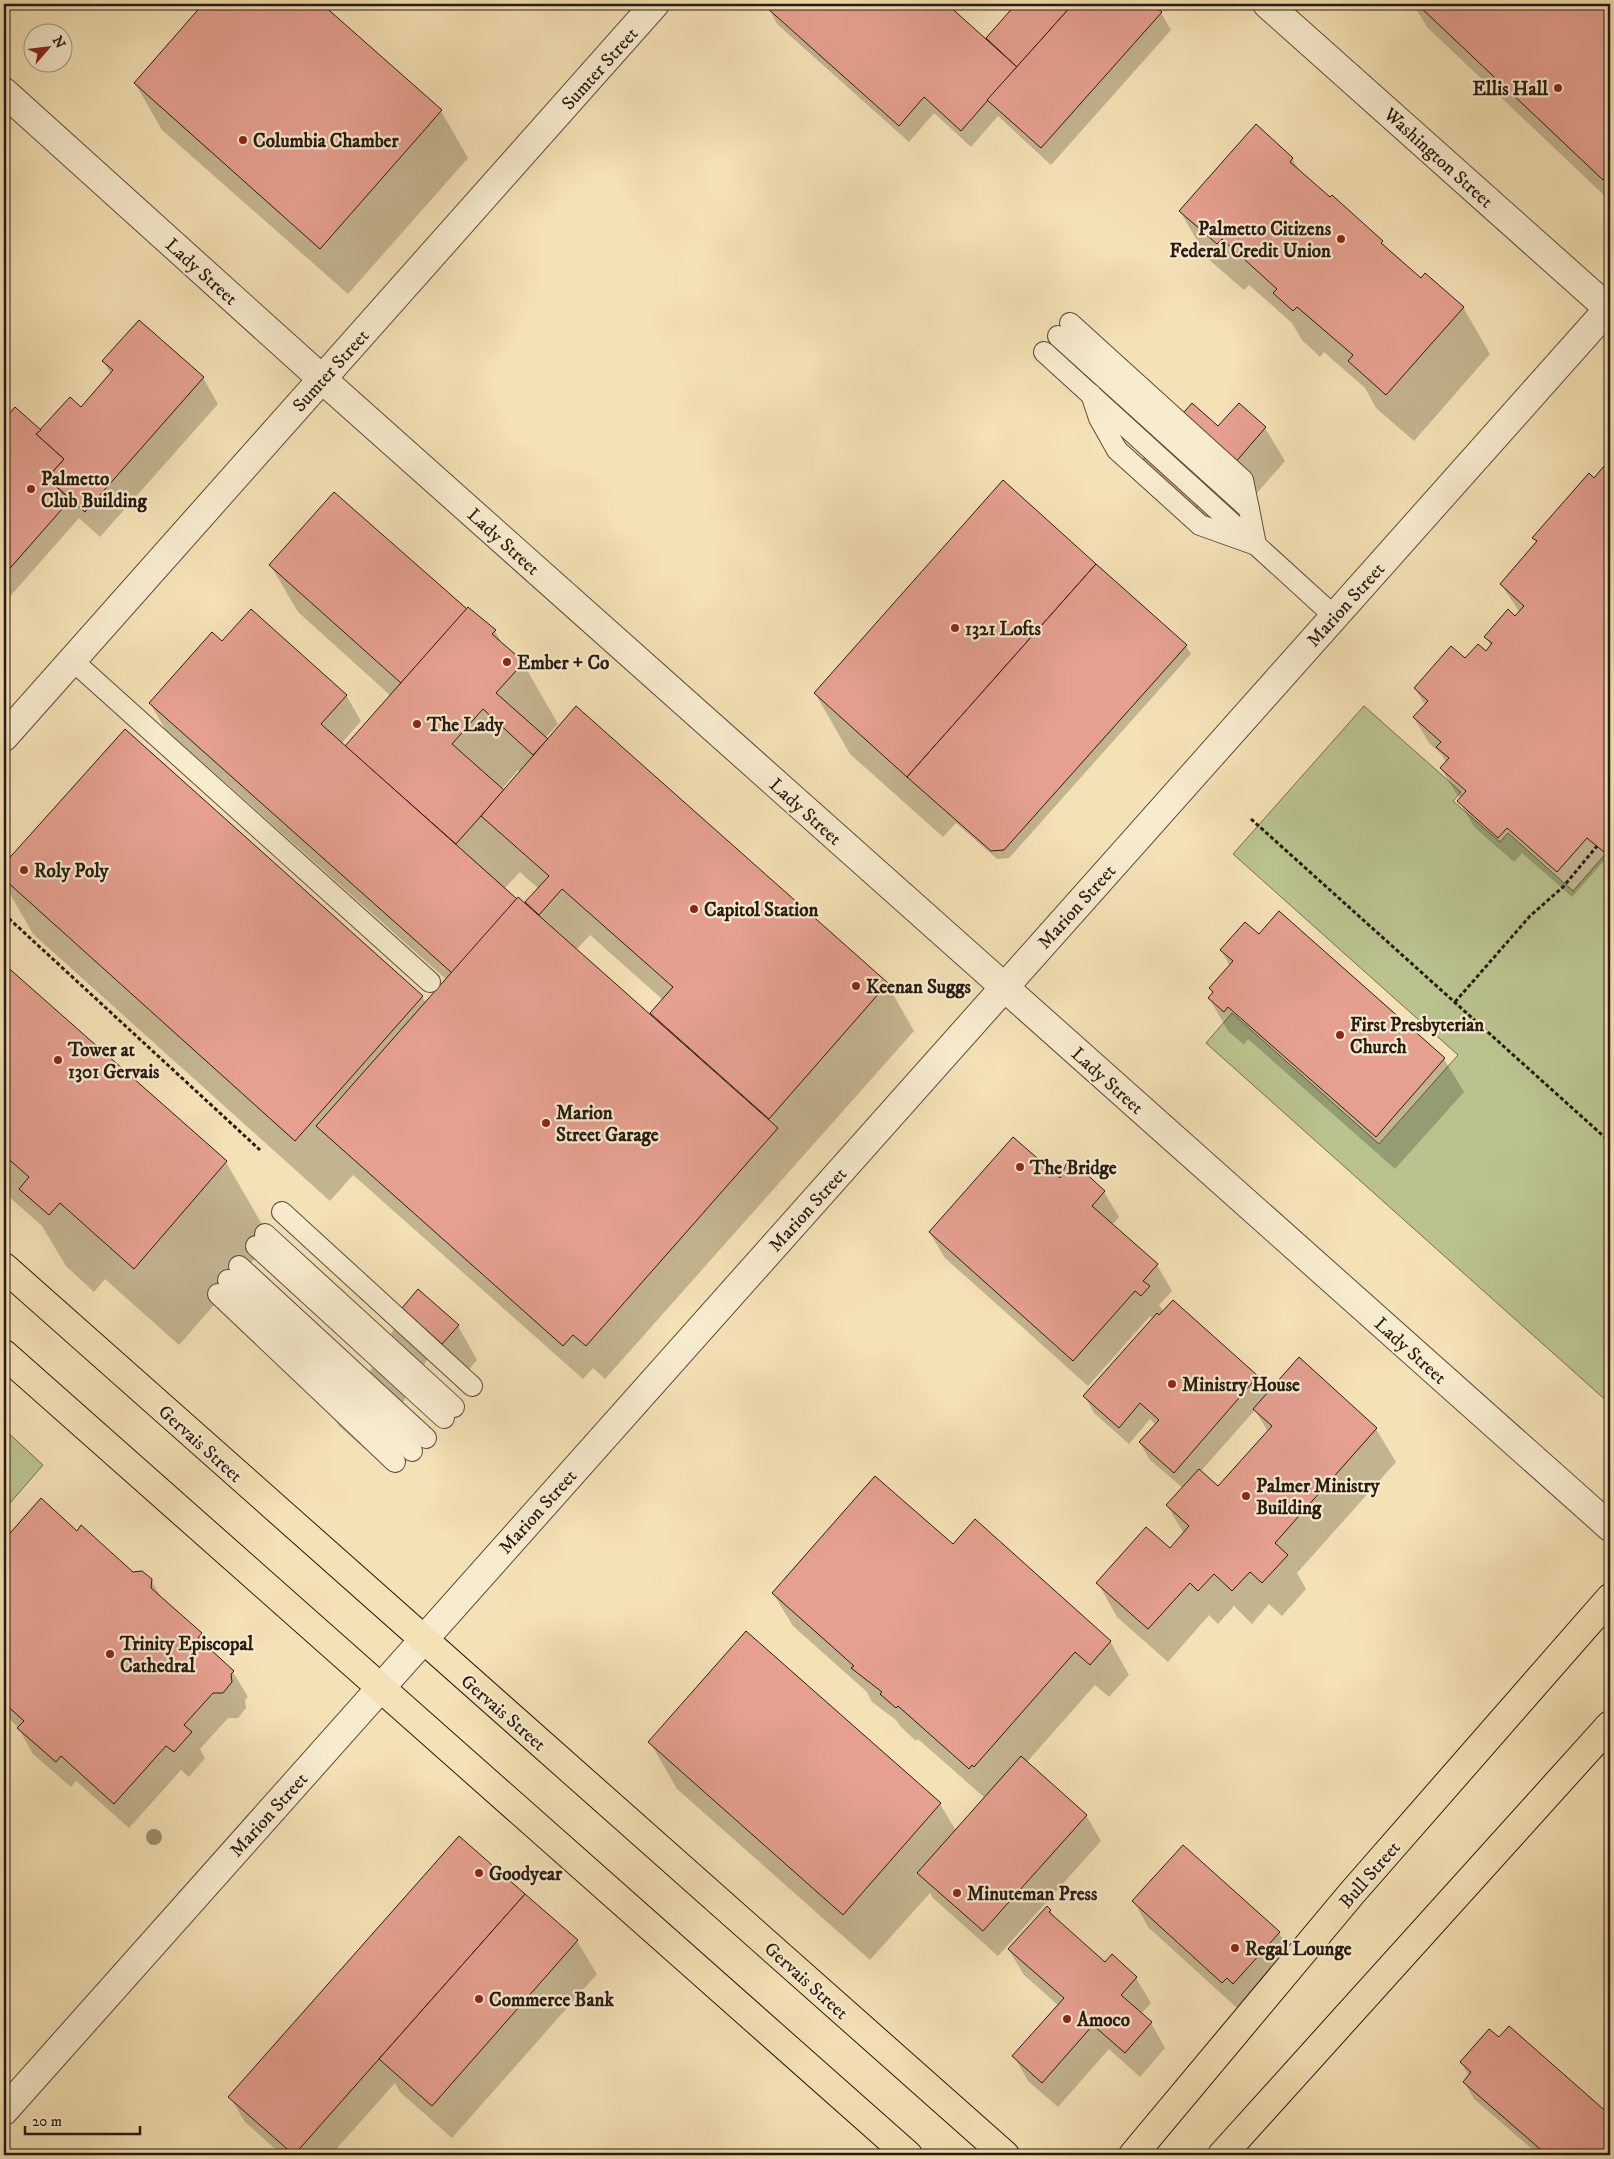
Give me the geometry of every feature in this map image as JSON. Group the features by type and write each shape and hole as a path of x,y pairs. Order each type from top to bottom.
{"main road":[{"name":"Gervais Street","path":"4,1267 1005,2155"},
{"path":"4,1354 908,2155"},
{"name":"Bull Street","path":"1133,2155 1352,1893 1610,1598"},
{"path":"1222,2155 1610,1725"}],"street":[{"name":"Sumter Street","path":"4,737 655,4"},
{"name":"Washington Street","path":"1268,4 1610,308"},
{"name":"Lady Street","path":"4,92 322,379 1610,1527"},
{"name":"Marion Street","path":"4,2111 1610,308"}],"lane":[{"path":"1064,329 1249,509 1256,545"},
{"path":"1044,352 1334,616"},
{"path":"72,660 430,982"},
{"path":"251,1251 444,1417"},
{"path":"251,1251 444,1417"},
{"path":"251,1251 444,1417"},
{"path":"251,1251 394,1462"}],"path":[{"path":"1251,819 1610,1142"},
{"path":"1455,1002 1530,916 1563,887 1597,846"},
{"path":"4,914 260,1150"}],"green space":[{"path":"1364,706 1461,792 1453,801 1500,842 1508,833 1573,891 1610,849 1610,1404 1206,1043 1232,1013 1379,1144 1458,1055 1233,854"},
{"path":"4,1429 43,1465 4,1510"}],"building":[{"path":"203,4 322,4 442,110 320,249 134,83"},
{"path":"769,4 947,4 1017,67 961,131 924,97 899,126 766,7"},
{"path":"1016,4 1073,4 1017,67 986,38"},
{"path":"1073,4 1152,4 1162,12 1041,148 987,100"},
{"name":"Ellis Hall","path":"1417,4 1610,4 1610,172 1603,180"},
{"path":"1256,124 1293,158 1290,162 1330,197 1332,195 1383,241 1381,243 1421,278 1425,273 1464,307 1386,395 1348,361 1353,355 1297,307 1293,311 1273,293 1277,289 1222,239 1217,244 1179,211"},
{"path":"139,320 204,377 85,512 47,478 64,459 36,434 70,397 81,407 113,370 102,361"},
{"path":"1192,403 1218,426 1239,403 1266,427 1195,509 1142,461"},
{"name":"Palmetto Club Building","path":"15,407 41,430 36,434 64,459 47,478 70,500 4,575 4,420"},
{"path":"1610,459 1610,845 1604,852 1587,838 1557,872 1507,828 1498,838 1457,801 1466,791 1440,768 1449,758 1436,747 1441,742 1413,717 1428,701 1414,688 1451,646 1465,658 1478,644 1486,651 1492,643 1484,637 1508,609 1515,616 1524,606 1500,584 1537,541 1532,538 1589,473 1594,478"},
{"name":"1321 Lofts","path":"1003,480 1096,564 907,777 814,693"},
{"name":"The Lady","path":"334,492 467,609 401,683 269,565"},
{"path":"1096,564 1187,645 1004,850 991,851 907,777"},
{"name":"The Lady","path":"468,607 496,630 492,634 524,662 496,693 548,739 533,755 483,709 452,744 504,790 456,844 345,746"},
{"path":"251,609 347,695 321,724 517,899 452,973 149,703 212,632 222,641"},
{"name":"Capitol Station","path":"576,706 888,983 769,1119 650,1013 673,987 562,889 539,915 525,902 549,876 481,816"},
{"path":"125,729 423,996 295,1141 4,879 4,864"},
{"name":"Marion Street Garage","path":"518,897 778,1128 586,1346 573,1335 563,1346 316,1126"},
{"name":"First Presbyterian Church","path":"1279,911 1445,1058 1376,1137 1228,1007 1224,1012 1208,998 1213,992 1209,988 1233,961 1220,950 1245,922 1259,934"},
{"name":"Tower at 1301 Gervais","path":"4,964 227,1161 134,1269 60,1203 49,1215 19,1189 29,1177 4,1155"},
{"path":"1013,1137 1060,1178 1069,1158 1105,1191 1092,1206 1158,1264 1143,1281 1150,1286 1141,1296 1135,1291 1073,1361 929,1232"},
{"path":"418,1289 459,1325 442,1344 402,1308"},
{"name":"Ministry House","path":"1173,1300 1258,1376 1174,1473 1139,1442 1159,1420 1140,1403 1119,1428 1083,1396 1157,1313 1159,1315"},
{"name":"Palmer Ministry Building","path":"1299,1357 1377,1428 1275,1543 1288,1555 1262,1583 1250,1572 1232,1591 1214,1574 1198,1591 1190,1583 1148,1629 1096,1583 1146,1527 1170,1548 1189,1526 1166,1505 1199,1469 1218,1486 1272,1426 1253,1409"},
{"path":"875,1476 953,1544 975,1519 1111,1641 1090,1665 1075,1652 974,1767 972,1765 969,1769 898,1706 896,1708 880,1694 882,1692 851,1668 854,1666 772,1593"},
{"name":"Trinity Episcopal Cathedral","path":"41,1498 77,1531 81,1525 133,1572 142,1571 152,1579 151,1588 202,1633 198,1638 234,1671 231,1674 232,1682 223,1693 213,1693 184,1725 192,1732 174,1752 166,1746 114,1804 61,1756 56,1762 17,1728 24,1721 4,1703 4,1540"},
{"path":"746,1631 941,1803 843,1915 648,1742"},
{"path":"1021,1756 1087,1815 983,1931 917,1873"},
{"path":"459,1836 525,1894 294,2155 228,2097"},
{"path":"1183,1845 1280,1932 1233,1984 1227,1978 1222,1983 1132,1901"},
{"name":"Commerce Bank","path":"525,1894 578,1940 432,2106 379,2059"},
{"path":"1047,1906 1051,1910 1049,1912 1105,1962 1112,1954 1137,1977 1121,1995 1152,2022 1125,2053 1093,2025 1042,2083 1012,2056 1064,1998 1008,1949"},
{"path":"1509,2026 1610,2115 1610,2155 1547,2155 1463,2082 1471,2072 1460,2062 1489,2029 1499,2037"}],"place":[{"name":"Ellis Hall","path":"1558,88"},
{"name":"Columbia Chamber","path":"243,140"},
{"name":"Palmetto Citizens Federal Credit Union","path":"1341,239"},
{"name":"Palmetto Club Building","path":"31,489"},
{"name":"1321 Lofts","path":"955,628"},
{"name":"Ember + Co","path":"507,662"},
{"name":"The Lady","path":"417,724"},
{"name":"Roly Poly","path":"24,870"},
{"name":"Capitol Station","path":"694,909"},
{"name":"Keenan Suggs","path":"856,986"},
{"name":"First Presbyterian Church","path":"1340,1035"},
{"name":"Tower at 1301 Gervais","path":"58,1060"},
{"name":"Marion Street Garage","path":"546,1123"},
{"name":"The Bridge","path":"1020,1167"},
{"name":"Ministry House","path":"1172,1384"},
{"name":"Palmer Ministry Building","path":"1246,1496"},
{"name":"Trinity Episcopal Cathedral","path":"110,1654"},
{"name":"Goodyear","path":"479,1873"},
{"name":"Minuteman Press","path":"957,1893"},
{"name":"Regal Lounge","path":"1235,1948"},
{"name":"Commerce Bank","path":"479,1999"},
{"name":"Amoco","path":"1067,2019"}]}
